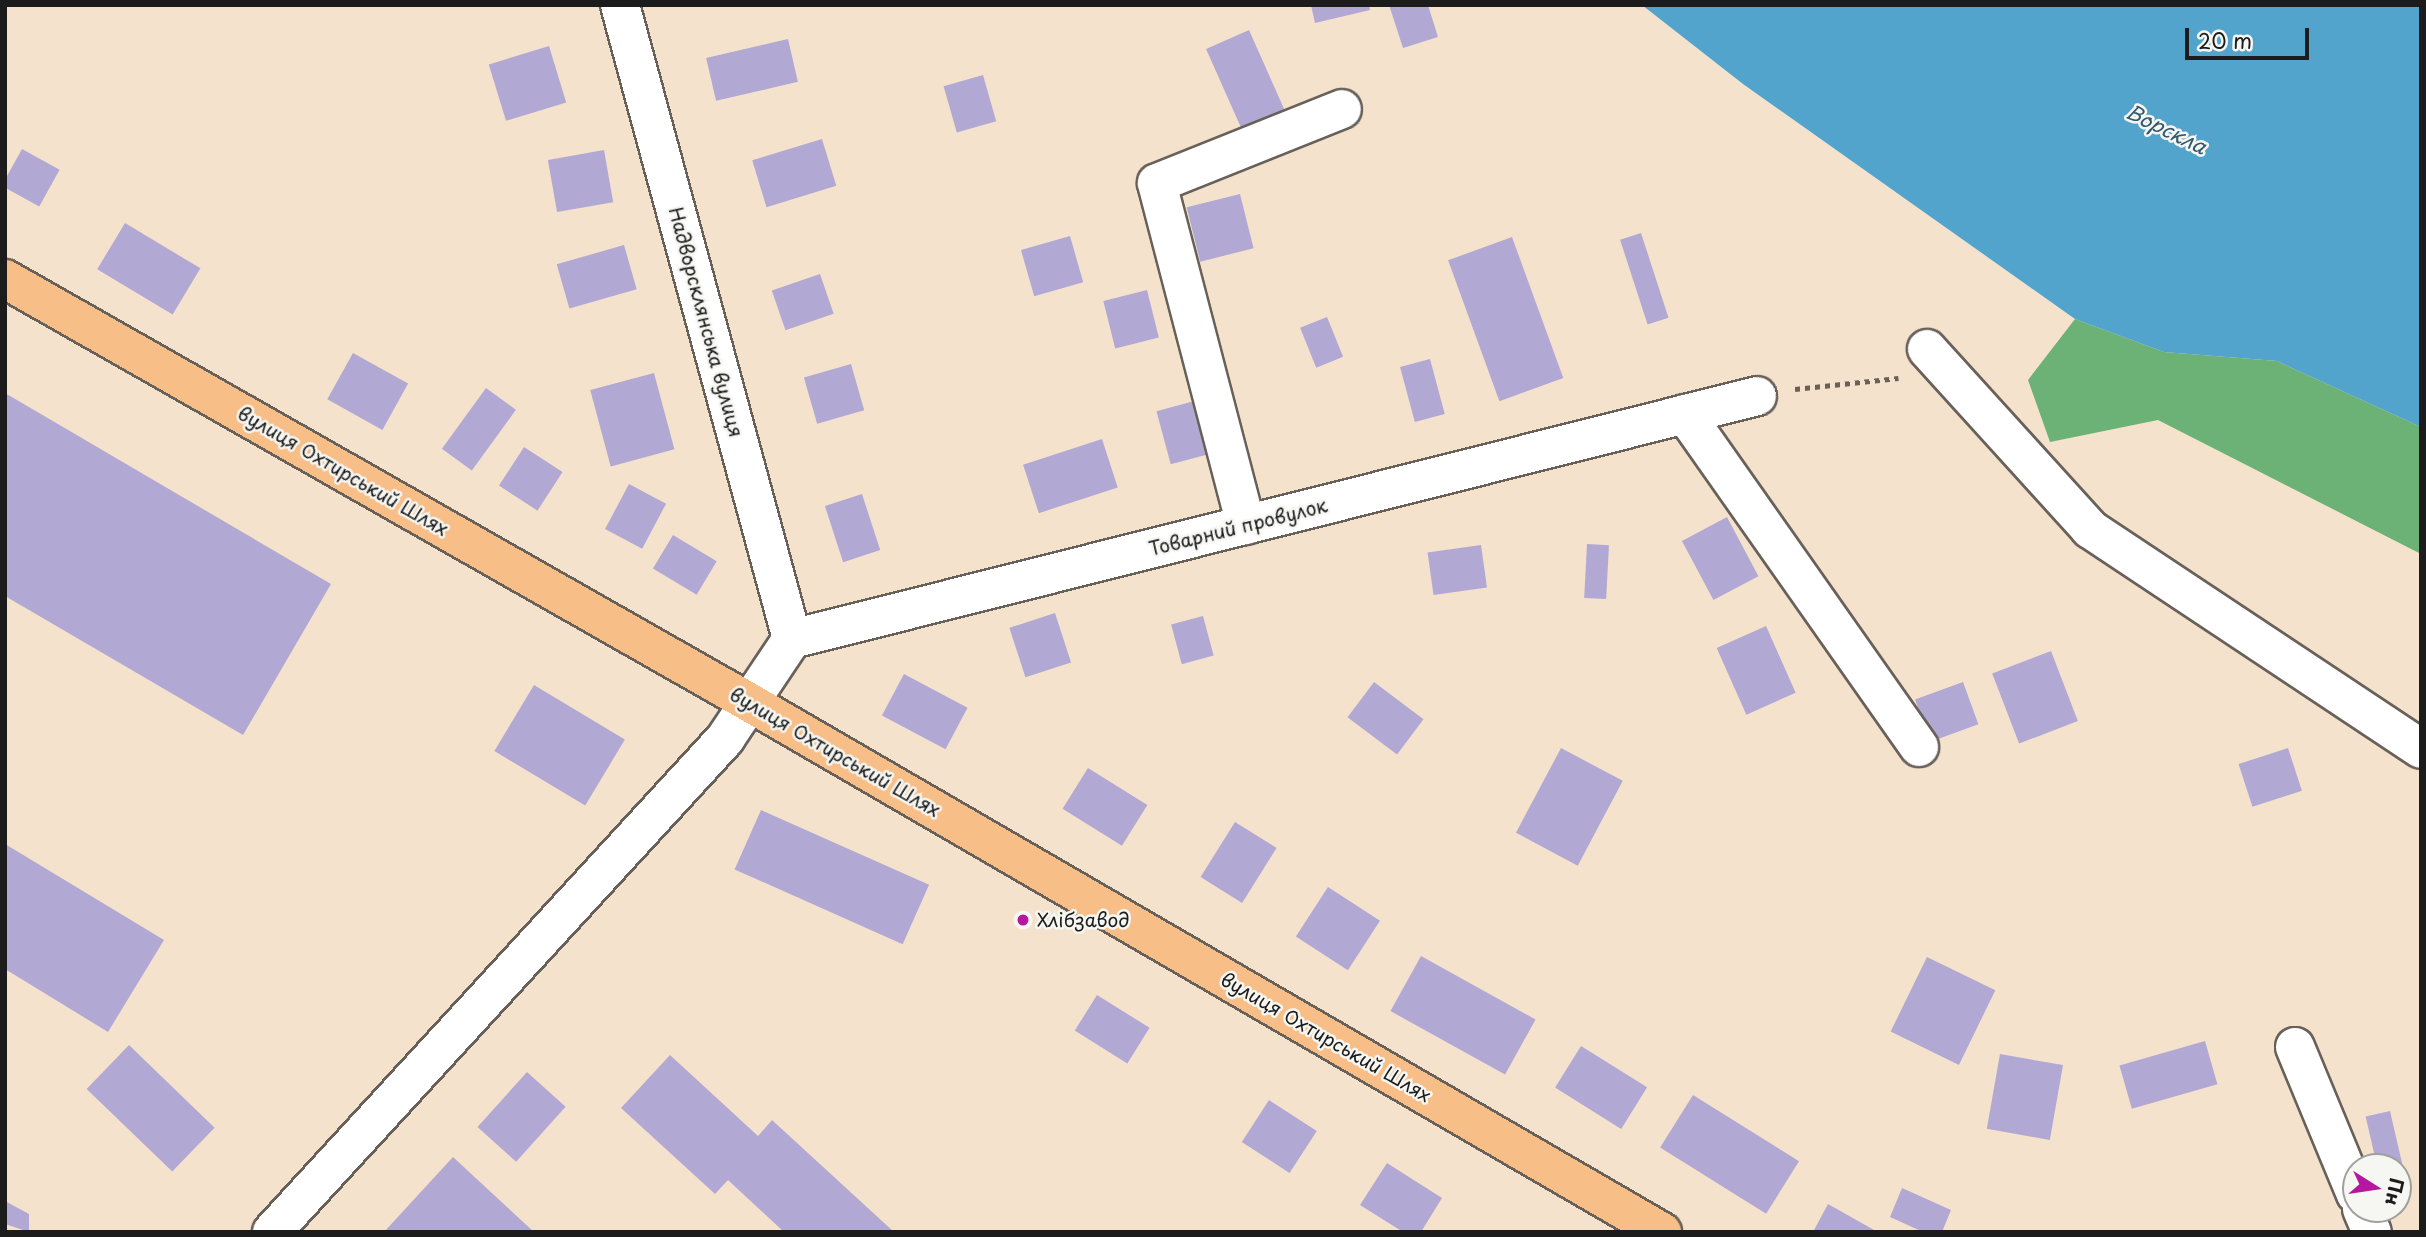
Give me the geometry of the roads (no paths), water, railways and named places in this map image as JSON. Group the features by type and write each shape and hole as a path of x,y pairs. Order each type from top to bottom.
{"main road":[{"name":"вулиця Охтирський Шлях","path":"5,279 747,701 1662,1232"}],"street":[{"name":"Надворсклянська вулиця","path":"620,5 792,639"},
{"path":"1247,525 1157,183 1342,109"},
{"path":"1939,362 2090,529 2421,749"},
{"name":"Товарний провулок","path":"792,639 1757,396"},
{"path":"1685,414 1919,747"},
{"path":"272,1232 725,738 747,701 792,639"},
{"path":"2295,1047 2342,1160"}],"water":[{"name":"Ворскла","path":"1642,5 2421,5 2421,427 2277,361 2164,352 2075,319 1743,84"}],"place":[{"name":"Хлібзавод","path":"1023,920"}]}
